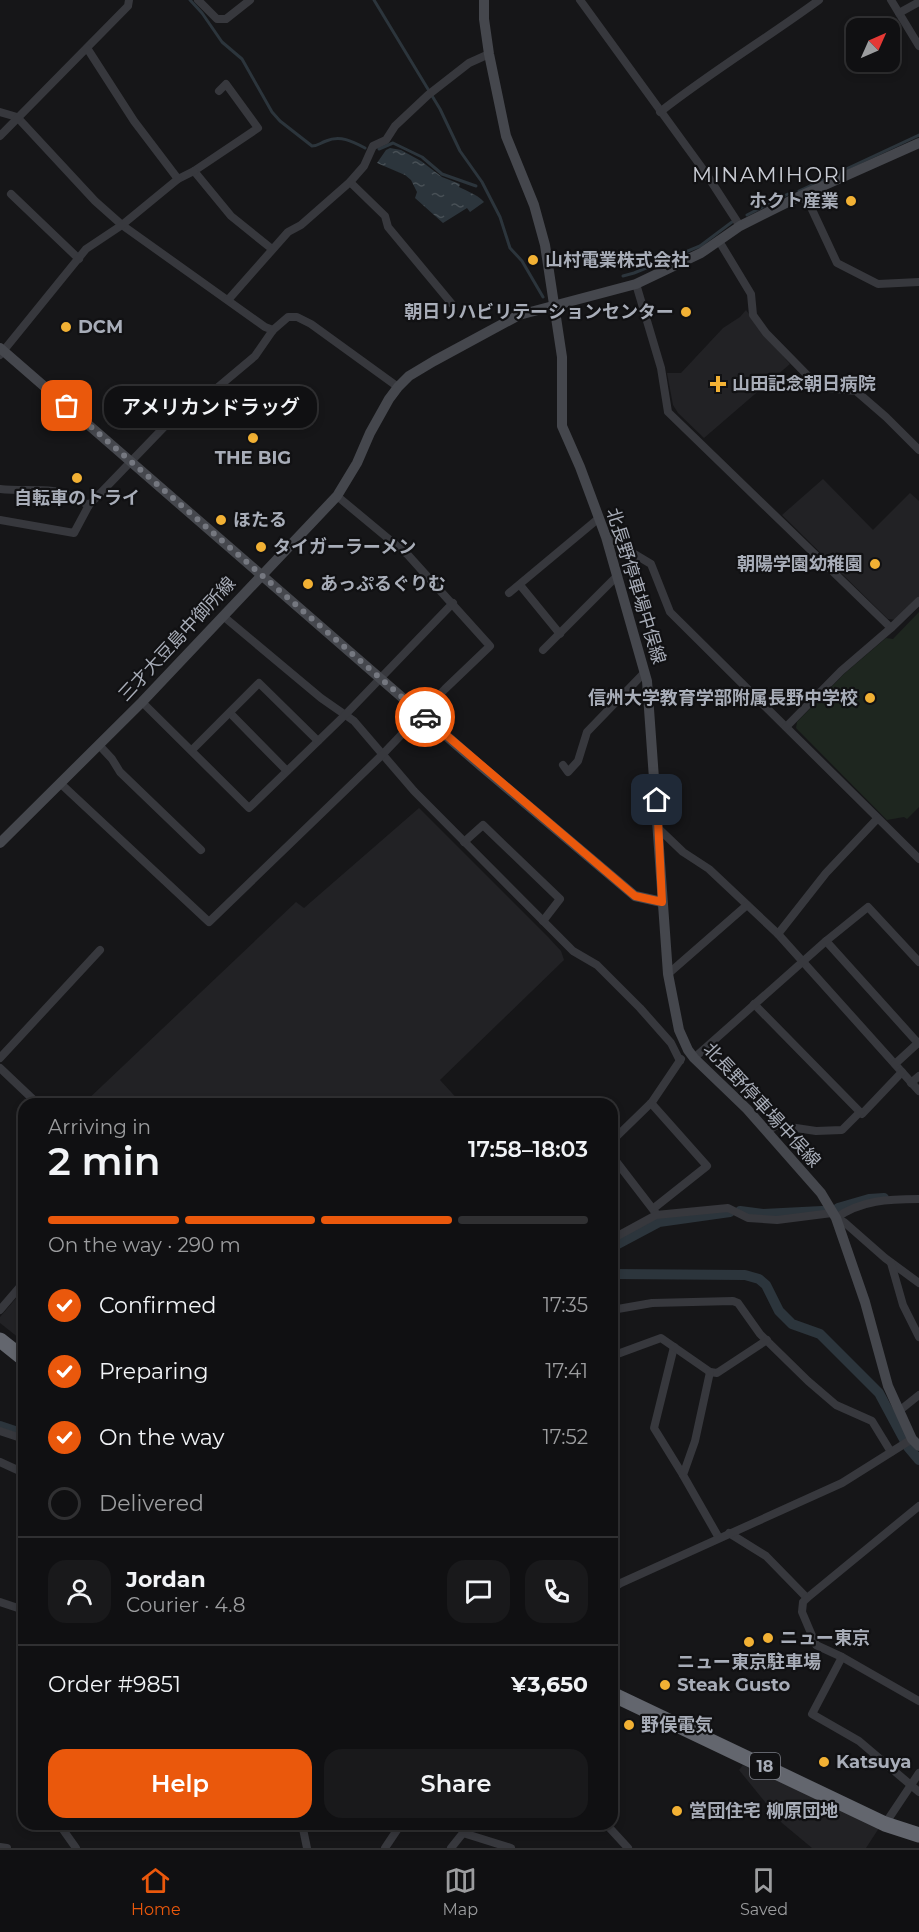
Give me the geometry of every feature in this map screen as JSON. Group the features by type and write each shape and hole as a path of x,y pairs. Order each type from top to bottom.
{"highway":[{"path":"0,1340 18,1354"},
{"name":"18","path":"618,1697 885,1824 919,1835"}],"main road":[{"name":"北長野停車場中俣線","path":"484,0 489,54 506,136 534,205 545,245 562,357 562,426 606,537 648,681 668,974 679,1030 691,1054 747,1108 821,1193 834,1216 865,1302 888,1386 910,1443"},
{"name":"三才大豆島中御所線","path":"0,843 142,702 337,496 357,463 370,433 398,387 409,376 519,315 636,284 692,257 740,226 798,197 919,143"},
{"path":"1,351 635,896 662,902"}],"street":[{"path":"0,136 16,117 128,6 129,0"},
{"path":"198,0 217,19 226,19 250,0"},
{"path":"580,0 705,172 740,226"},
{"path":"660,112 699,81 773,34 819,0"},
{"path":"891,0 919,46"},
{"path":"899,13 919,2"},
{"path":"87,48 134,121 178,179"},
{"path":"228,300 288,232 301,225 350,182 364,166 373,146 386,140 395,126 469,63 489,54"},
{"path":"1,351 86,249 122,225 178,179 194,171 258,128 226,84 219,91"},
{"path":"0,112 16,117 95,201 122,225 265,327 273,330"},
{"path":"194,171 231,216 272,249"},
{"path":"350,182 384,216 388,227 452,304"},
{"path":"11,194 79,259"},
{"path":"798,197 808,201 837,263 878,284 919,282"},
{"path":"719,241 751,294 753,315 766,333 813,381 827,388 856,391 919,450"},
{"path":"636,284 661,368 668,412 891,628"},
{"path":"0,520 74,533 89,505 169,422 205,398 255,356 273,330 288,317 297,317 311,324 398,387"},
{"path":"0,489 55,491 89,505"},
{"path":"60,783 209,922 382,755 490,646 408,555 337,496"},
{"path":"510,593 599,518"},
{"path":"606,537 651,564 670,612 919,859"},
{"path":"543,651 618,576"},
{"path":"520,585 560,634"},
{"path":"786,727 841,671 919,601"},
{"path":"142,702 249,808 346,714 453,603"},
{"path":"223,616 321,698 346,714 414,791 464,842 573,951 597,965 626,994 671,1043 680,1061"},
{"path":"562,765 568,772 578,761 587,732 645,672"},
{"path":"192,750 259,683 318,741"},
{"path":"230,713 287,771"},
{"path":"99,745 120,772 201,850"},
{"path":"778,934 826,873 877,819"},
{"path":"464,842 483,825 560,899 543,921"},
{"path":"659,829 684,852 709,869 778,934 919,1091"},
{"path":"668,974 747,905"},
{"path":"618,1135 651,1103 680,1061 754,1004 802,961 868,908 919,962"},
{"path":"826,941 919,1043 895,1064"},
{"path":"0,1058 100,950"},
{"path":"754,1004 860,1112"},
{"path":"1,1070 31,1098"},
{"path":"767,1132 776,1125 816,1131 842,1130 860,1112 862,1114 902,1072"},
{"path":"911,1083 919,1076"},
{"path":"618,1235 655,1211 707,1166 651,1103"},
{"path":"618,1164 655,1211"},
{"path":"655,1211 728,1208 748,1218 777,1220 834,1216 873,1201 919,1199"},
{"path":"834,1216 919,1283"},
{"path":"891,1262 903,1305 919,1336"},
{"path":"0,1310 18,1288"},
{"path":"618,1309 652,1303 734,1301 738,1303 766,1340 836,1405 872,1421 891,1452"},
{"path":"618,1354 661,1338 710,1372 717,1373 766,1340"},
{"path":"674,1347 654,1428 719,1538"},
{"path":"683,1475 696,1441 710,1372"},
{"path":"899,1411 919,1395"},
{"path":"0,1431 18,1437"},
{"path":"618,1585 842,1483 891,1452 910,1443"},
{"path":"0,1462 18,1470"},
{"path":"919,1506 802,1602 802,1612 816,1645 842,1657 919,1701"},
{"path":"729,1533 766,1557 807,1598"},
{"path":"0,1602 18,1608"},
{"path":"842,1657 812,1714 859,1741 915,1789"},
{"path":"885,1824 915,1789 919,1773"},
{"path":"63,1830 76,1848"},
{"path":"303,1830 307,1848"},
{"path":"385,1848 397,1830"},
{"path":"451,1848 465,1830"},
{"path":"612,1830 628,1848"},
{"path":"463,1833 511,1848"},
{"path":"0,1847 7,1848"}],"shaded area":[{"name":"山田記念朝日病院","path":"746,310 790,364 704,438 678,413 673,405 667,373 681,373 723,328 740,317"},
{"name":"朝陽学園幼稚園","path":"823,479 873,530 910,493 919,501 919,598 898,620 888,619 782,515"},
{"name":"信州大学教育学部附属長野中学校","path":"919,612 919,807 907,819 904,817 887,820 796,728 797,722 844,674 886,638 893,639"},
{"path":"419,808 549,938 561,951 564,960 440,1080 456,1098 89,1098 296,902 304,908"},
{"path":"18,1296 18,1337 0,1323 0,1317"},
{"path":"743,1765 881,1825 866,1848 812,1848 782,1823 739,1770"}],"water":[{"path":"390,148 401,150 421,161 442,177 460,184 459,187 476,195 484,202 470,212 467,208 443,223 415,198 417,192 411,180 377,163"}],"waterway":[{"path":"190,0 222,42 242,59 272,112 280,121 312,146 331,139 341,139 365,148"},
{"path":"374,0 440,109 460,151 482,182 500,217 510,248 522,261 543,297"},
{"path":"799,191 919,135"},
{"path":"379,149 393,143 422,157 442,174 476,186"},
{"path":"747,215 788,194"},
{"path":"623,276 700,246 732,222"},
{"path":"838,1208 869,1199 884,1198"},
{"path":"740,1211 763,1214 822,1211"},
{"path":"618,1244 659,1222 730,1212"},
{"path":"618,1274 745,1275 759,1279 766,1285 779,1311 792,1324 820,1334 879,1393 908,1447 919,1460"},
{"path":"0,1426 18,1432"}],"way so far":[{"path":"67,406 425,717"}],"place":[{"name":"ホクト産業","path":"851,201"},
{"name":"山村電業株式会社","path":"533,260"},
{"name":"朝日リハビリテーションセンター","path":"686,312"},
{"name":"DCM","path":"66,327"},
{"name":"山田記念朝日病院","path":"718,384"},
{"name":"アメリカンドラッグ","path":"67,406"},
{"name":"THE BIG","path":"253,438"},
{"name":"自転車のトライ","path":"77,478"},
{"name":"ほたる","path":"221,520"},
{"name":"タイガーラーメン","path":"261,547"},
{"name":"朝陽学園幼稚園","path":"875,564"},
{"name":"あっぷるぐりむ","path":"308,584"},
{"name":"信州大学教育学部附属長野中学校","path":"870,698"},
{"name":"ニュー東京","path":"768,1638"},
{"name":"ニュー東京駐車場","path":"749,1642"},
{"name":"Steak Gusto","path":"665,1685"},
{"name":"野俣電気","path":"629,1725"},
{"name":"Katsuya","path":"824,1762"},
{"name":"営団住宅 柳原団地","path":"677,1811"}],"district":[{"name":"MINAMIHORI","path":"770,174"}],"route":[{"path":"425,717 635,896 662,902 657,800"}]}
